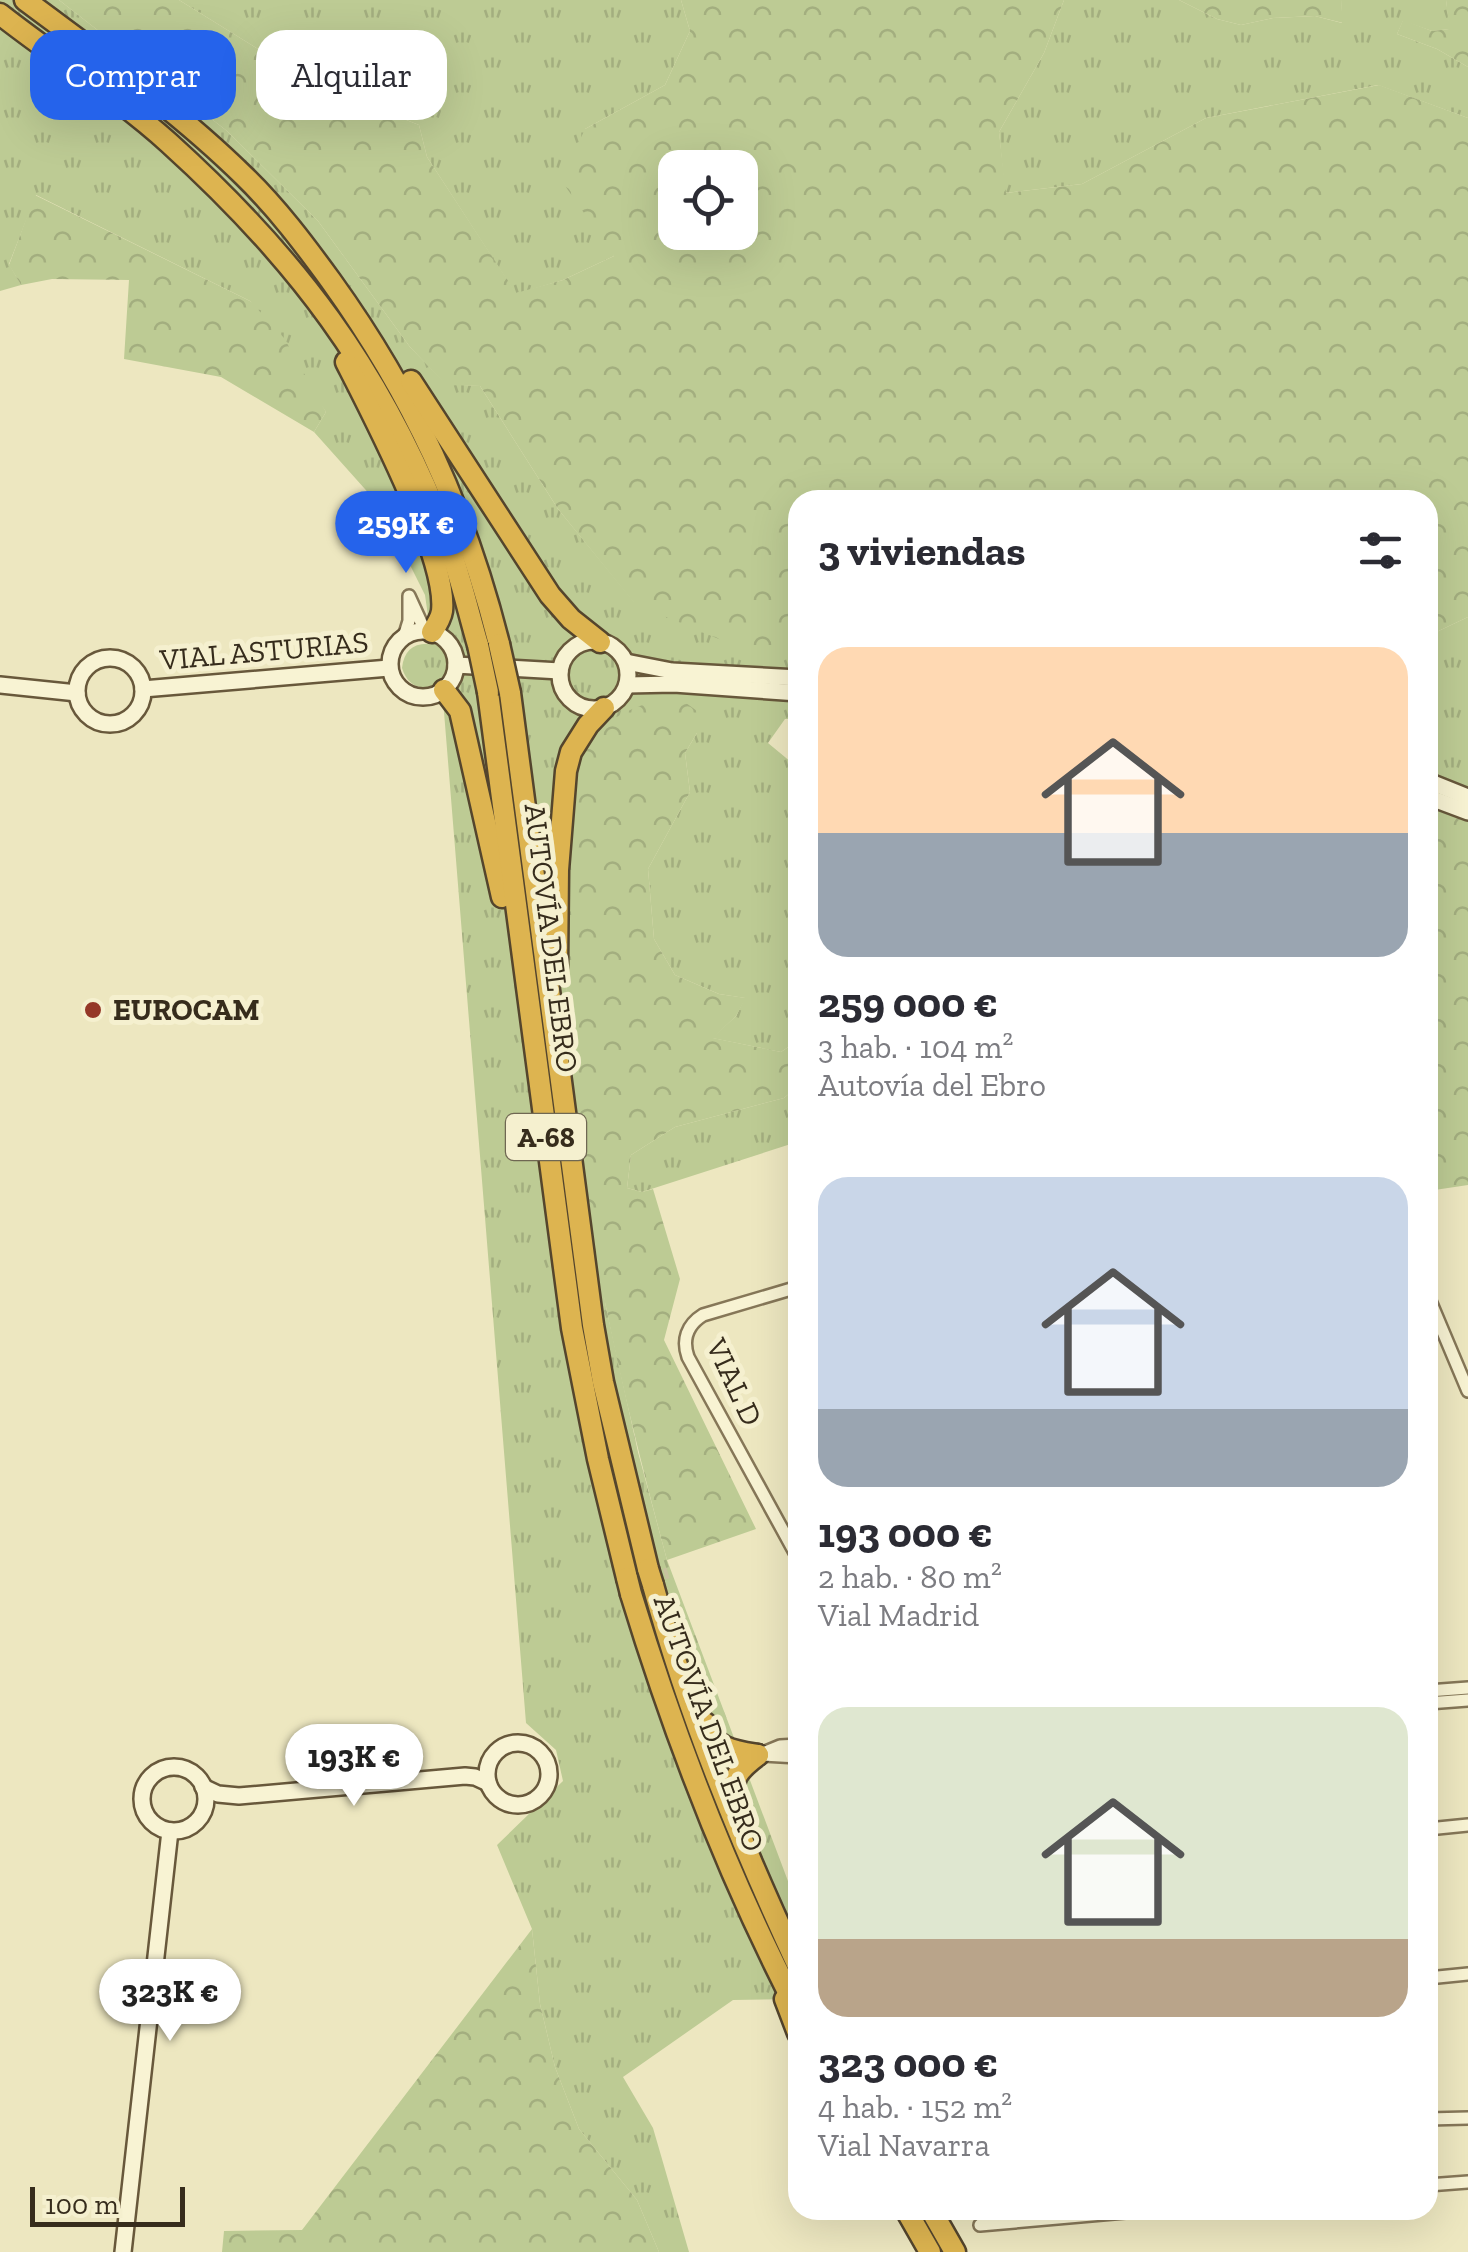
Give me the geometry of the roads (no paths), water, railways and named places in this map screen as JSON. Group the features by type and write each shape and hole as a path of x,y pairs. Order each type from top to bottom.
{"highway":[{"name":"AUTOVÍA DEL EBRO","path":"25,0 180,118 245,176 288,222 378,348 430,445 466,532 488,645 488,692 572,1328 598,1460 629,1586 689,1772 732,1876 788,1970"},
{"name":"AUTOVÍA DEL EBRO","path":"0,14 167,141 292,266 330,316 386,405 445,533 510,693 600,1363 650,1577 676,1669 788,1970"},
{"path":"249,220 342,353 392,458 425,534 438,579 442,612 428,632"},
{"path":"288,222 326,258 396,355 550,595 571,619 600,642"},
{"path":"444,690 460,711 496,860 539,1082"},
{"path":"559,1070 563,1038 556,937 566,771 580,738 604,708"},
{"path":"650,1577 670,1617 707,1729 716,1743 758,1755"},
{"path":"758,1755 735,1775 734,1796 788,1921"},
{"path":"899,2220 917,2252"},
{"path":"912,2220 930,2252"},
{"path":"937,2220 955,2252"}],"street":[{"path":"409,596 428,632 449,644 456,665 444,690 424,697 412,696 396,684 389,668 390,655 404,637 409,596"},
{"path":"404,637 428,632"},
{"path":"600,642 622,654 626,662 627,685 615,703 604,708 584,708 567,696 560,672 564,658 577,646 600,642"},
{"path":"108,658 132,666 144,689 135,713 112,724 88,716 78,694 86,670 108,658"},
{"path":"626,662 672,671 788,677"},
{"path":"456,665 560,672"},
{"name":"VIAL ASTURIAS","path":"144,689 389,668"},
{"path":"0,684 78,694"},
{"path":"627,685 674,684 788,692"},
{"path":"1438,786 1468,796"},
{"path":"1438,801 1468,812"},
{"name":"VIAL D","path":"788,1290 702,1315 687,1332 685,1345 788,1540"},
{"path":"1438,1320 1468,1390"},
{"path":"1438,1690 1468,1688"},
{"path":"1438,1702 1468,1700"},
{"path":"239,1796 202,1814 192,1826 170,1831 149,1820 142,1796 153,1775 175,1767 188,1770 203,1787 218,1794 239,1796 475,1776 488,1783 496,1797 519,1806 541,1796 550,1773 540,1751 518,1742 495,1752 478,1772 464,1776"},
{"path":"758,1755 788,1746"},
{"path":"758,1755 788,1756"},
{"path":"488,1783 489,1762"},
{"path":"202,1814 206,1797 203,1787"},
{"path":"1438,1828 1468,1826"},
{"path":"123,2252 170,1831"},
{"path":"1438,1977 1468,1974"},
{"path":"1438,2120 1468,2118"},
{"path":"1438,2185 1468,2182"},
{"path":"980,2225 1036,2220"}],"tunnel":[{"path":"617,1588 668,1573"}],"place":[{"name":"EUROCAM","path":"93,1010"}]}
